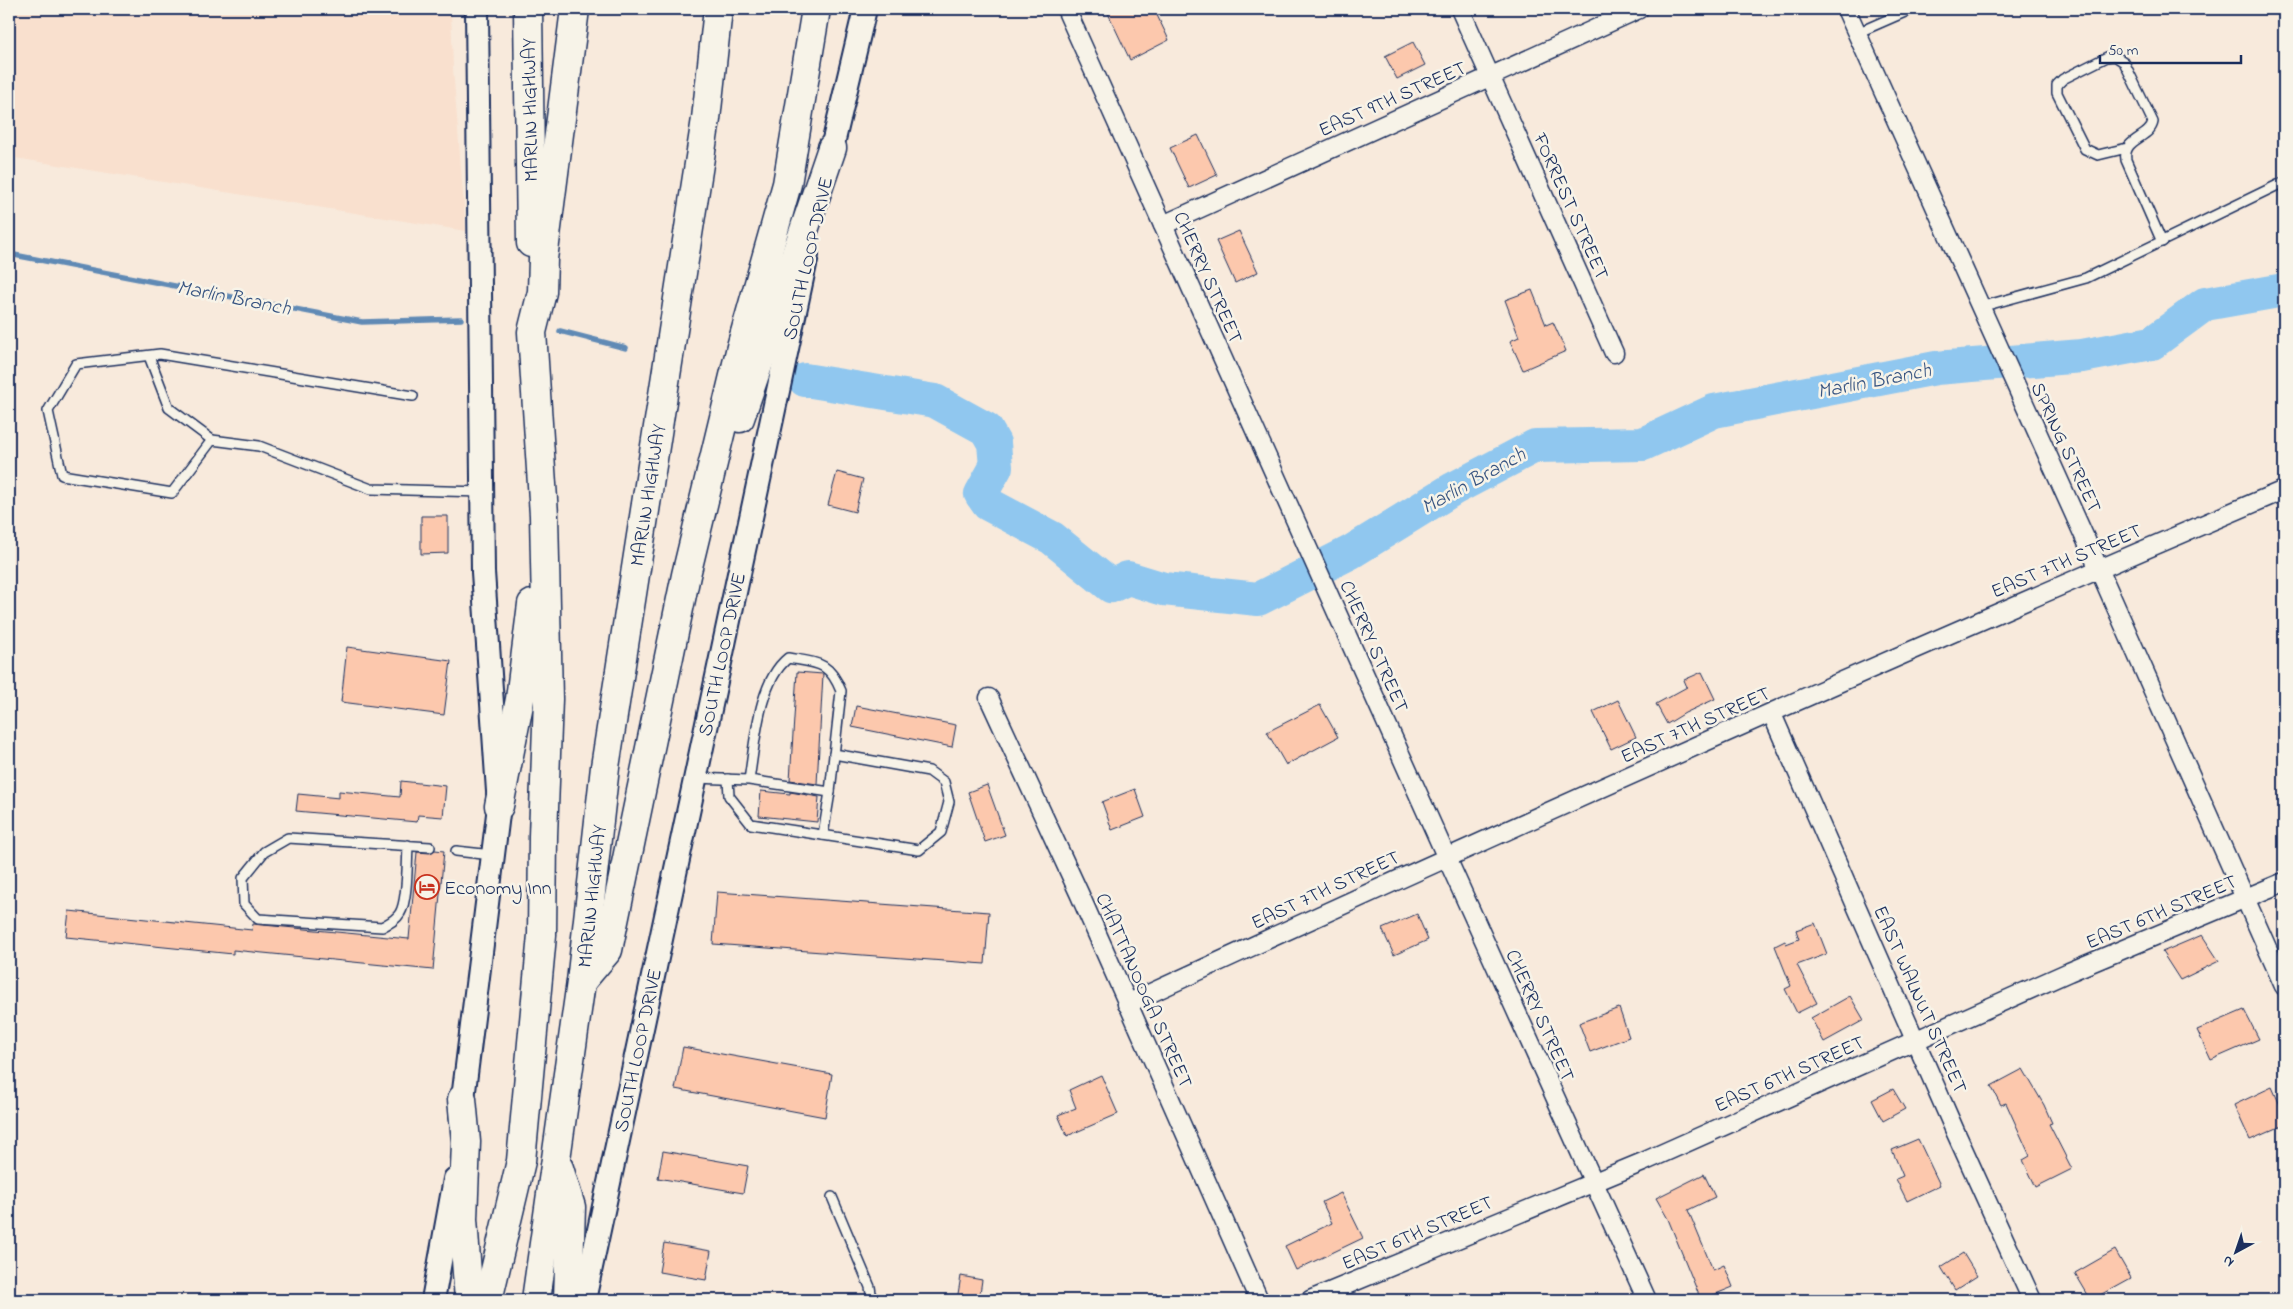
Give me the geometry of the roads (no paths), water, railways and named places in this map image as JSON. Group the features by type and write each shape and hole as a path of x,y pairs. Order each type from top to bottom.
{"highway":[{"name":"MARLIN HIGHWAY","path":"528,9 532,332"},
{"path":"488,1300 521,1161 542,935 543,836 548,699 544,515 532,332 542,292 543,259 575,9"},
{"name":"MARLIN HIGHWAY","path":"536,1300 581,982 605,767 706,119 718,9"},
{"path":"581,982 608,950 686,575 740,347 787,184 816,9"},
{"path":"686,575 832,148"},
{"path":"498,806 520,699 544,515"},
{"path":"462,1099 466,1142 464,1219 469,1300"},
{"path":"557,1159 571,1208 568,1300"}],"street":[{"path":"433,1300 454,1184 462,1099 498,806 483,572 477,9"},
{"name":"SOUTH LOOP DRIVE","path":"584,1300 781,372 865,9"},
{"name":"CHERRY STREET","path":"1066,9 1647,1300"},
{"path":"1460,9 1491,77"},
{"name":"EAST 9TH STREET","path":"1163,226 1639,9"},
{"name":"SPRING STREET","path":"1846,9 2099,569 2284,986"},
{"name":"FORREST STREET","path":"1491,77 1614,353"},
{"name":"EAST 7TH STREET","path":"1127,1004 1446,856 2099,569 2284,490"},
{"name":"CHATTANOOGA STREET","path":"989,698 1079,893 1259,1300"},
{"name":"EAST WALNUT STREET","path":"1772,714 2032,1300"},
{"name":"EAST 6TH STREET","path":"1310,1300 1594,1182 2069,972 2284,882"}],"lane":[{"path":"1857,33 1912,9"},
{"path":"2127,148 2098,155 2085,150 2057,93 2058,85 2063,79 2107,57 2115,56 2121,58 2153,122 2148,132 2134,139 2127,148 2126,160 2162,242"},
{"path":"1980,307 2086,278 2284,182"},
{"path":"212,440 172,493 62,475 48,411 76,364 160,354 413,396"},
{"path":"149,356 170,408 212,440 259,446 371,489 482,492"},
{"path":"749,780 763,704 770,683 780,664 788,658 820,663 834,675 841,691 830,792 823,835"},
{"path":"728,780 729,796 751,824 919,850 941,832 949,802 944,782 929,771 834,754"},
{"path":"695,778 749,780 830,792"},
{"path":"408,845 406,885 401,912 394,920 382,927 258,919 244,904 242,878 264,852 288,838 408,845 430,847"},
{"path":"456,851 492,855"},
{"path":"832,1197 870,1288 872,1300"}],"waterway":[{"name":"Marlin Branch","path":"9,254 362,322 461,319"},
{"name":"Marlin Branch","path":"805,380 935,401 986,429 994,443 996,467 981,494 988,504 1052,538 1111,586 1128,578 1164,589 1258,599 1351,552 1453,489 1535,446 1643,444 1714,411 1936,368 2082,356 2152,343 2205,304 2284,290"},
{"name":"Marlin Branch","path":"560,331 626,348"}],"place":[{"name":"Economy Inn","path":"427,887"}]}
